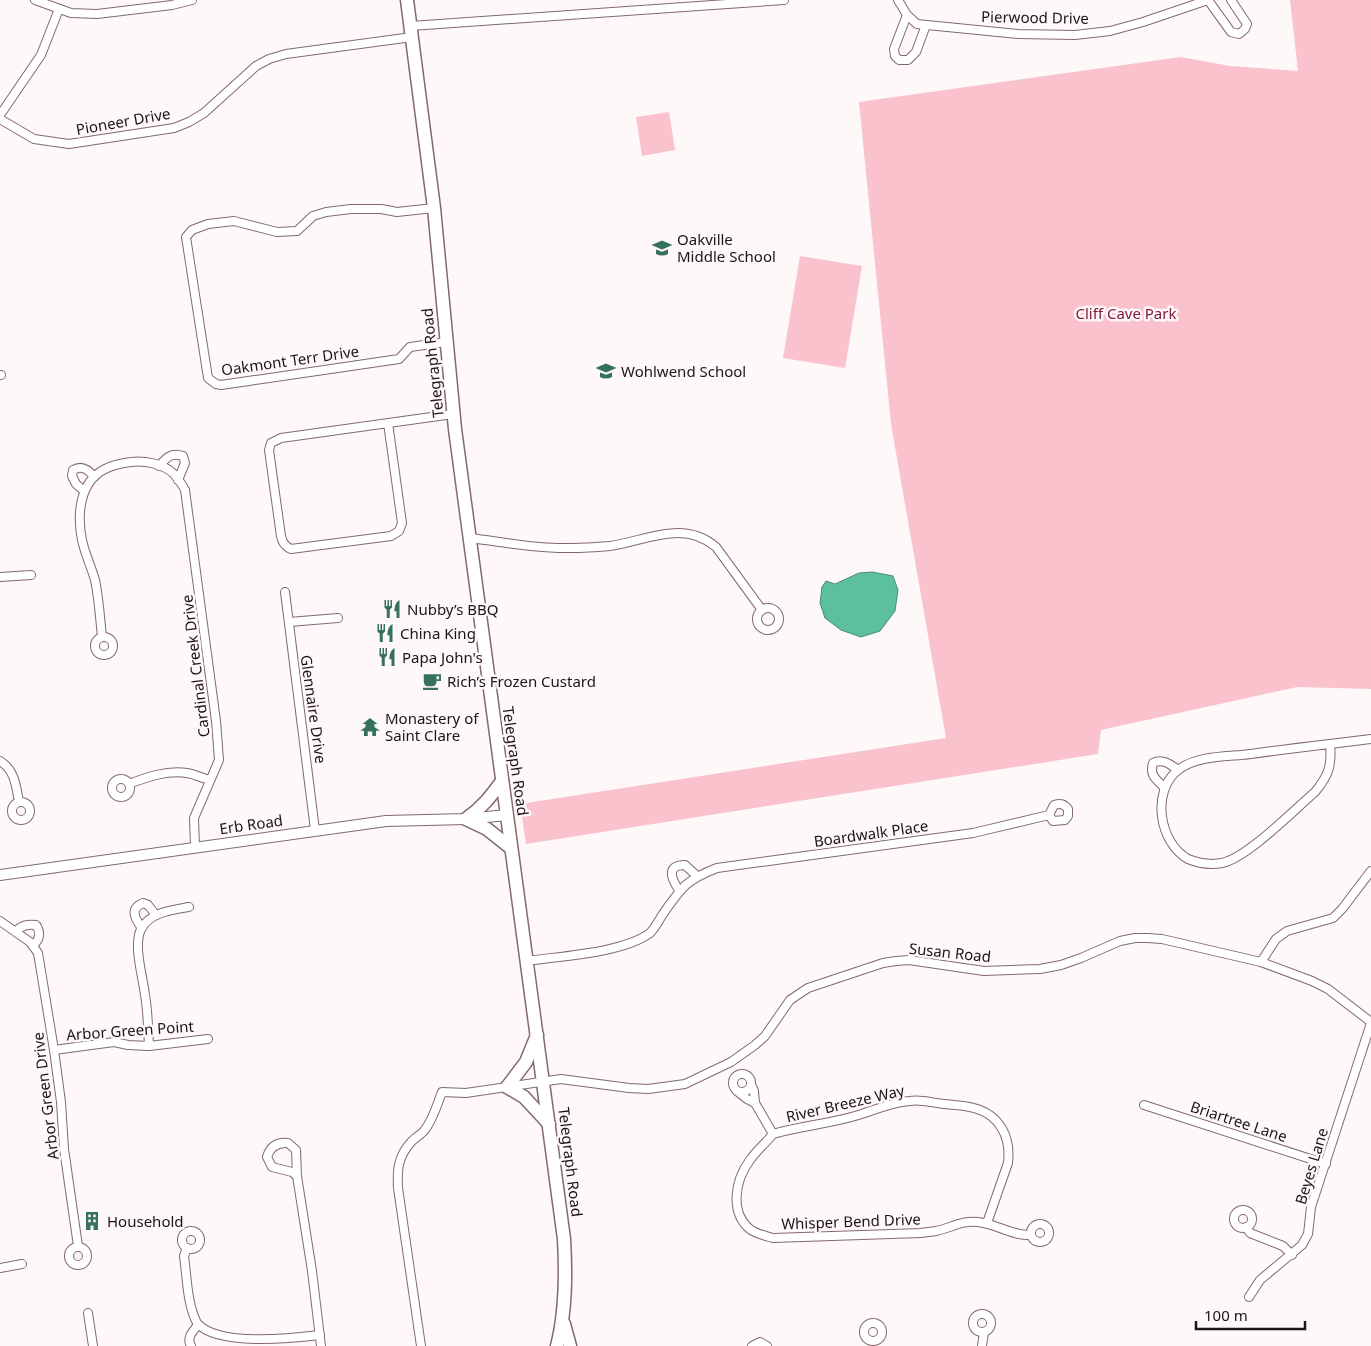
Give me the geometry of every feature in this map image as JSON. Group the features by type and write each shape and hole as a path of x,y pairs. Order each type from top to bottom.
{"main road":[{"name":"Telegraph Road","path":"407,0 434,208 453,414 564,1239 566,1266 562,1319 557,1346"},
{"path":"502,781 485,803 466,818 487,829 511,848"},
{"path":"537,1035 526,1062 507,1087 524,1097 549,1124"},
{"path":"562,1319 570,1346"}],"street":[{"path":"35,0 59,9 83,14 98,14 192,0"},
{"name":"Pioneer Drive","path":"0,117 34,139 68,144 174,128 189,122 204,112 256,66 269,59 286,54 412,31 784,0"},
{"path":"898,0 907,15 894,49 894,56 899,60 908,60 916,52 926,25"},
{"name":"Pierwood Drive","path":"907,15 917,24 1018,34 1075,35 1118,29 1208,0 1231,32 1239,34 1245,29 1247,24 1231,0"},
{"path":"0,117 41,55 59,9"},
{"name":"Oakmont Terr Drive","path":"434,208 397,212 381,209 351,209 326,212 312,216 297,231 277,232 234,222 208,224 192,230 186,237 208,378 216,384 221,385 400,359 410,347 446,342"},
{"path":"388,423 402,523 398,531 391,536 291,549 285,546 282,541 269,450 271,443 281,438 388,423 453,414"},
{"path":"159,466 166,458 173,454 183,456 185,463 178,480"},
{"path":"102,637 99,599 82,541 79,522 80,504 84,491 94,477 105,468 128,463 150,462 172,472 178,480"},
{"path":"84,491 76,484 72,476 73,470 82,467 88,469 94,477"},
{"name":"Cardinal Creek Drive","path":"178,480 185,490 187,498 216,721 219,760 194,818 195,847"},
{"path":"470,538 571,548 611,546 645,537 676,533 692,534 706,539 716,547 762,610"},
{"path":"0,577 31,575"},
{"name":"Glennaire Drive","path":"285,592 315,830"},
{"path":"289,622 338,618"},
{"path":"1330,744 1331,756 1327,776 1315,792 1246,852 1222,863 1202,863 1188,859 1167,835 1160,809 1165,788 1178,770 1201,760 1330,744 1362,738 1371,739"},
{"path":"0,761 13,773 19,802"},
{"path":"1165,788 1152,776 1151,769 1153,763 1161,761 1178,770"},
{"path":"130,784 154,775 171,773 187,773 210,780"},
{"name":"Erb Road","path":"0,875 386,821 507,815"},
{"name":"Boardwalk Place","path":"527,961 616,948 636,941 651,932 679,890 697,876 717,868 973,833 1048,816"},
{"path":"679,890 672,880 671,874 673,869 680,865 685,865 697,876"},
{"path":"1261,962 1276,939 1286,932 1333,918 1371,870"},
{"path":"142,928 134,916 134,910 137,906 143,903 148,905 156,915"},
{"path":"149,1046 146,996 138,953 139,936 142,928 156,915 189,907"},
{"path":"0,922 16,931 33,945"},
{"name":"Arbor Green Drive","path":"16,931 30,924 36,925 39,932 37,942 33,945 38,953 54,1050 61,1102 64,1149 78,1246"},
{"name":"Susan Road","path":"421,1346 397,1173 399,1160 404,1151 424,1130 442,1092 466,1093 561,1079 629,1088 667,1087 684,1084 731,1062 765,1036 790,1000 797,994 808,988 883,963 909,960 984,970 1040,969 1061,965 1120,941 1135,938 1162,939 1261,962 1322,985 1371,1022"},
{"name":"Beyes Lane","path":"1249,1297 1260,1280 1292,1255 1302,1245 1308,1234 1311,1207 1371,1022"},
{"name":"Arbor Green Point","path":"54,1050 114,1042 149,1046 208,1039"},
{"path":"731,1062 738,1075"},
{"path":"738,1075 747,1075 751,1080 751,1084 746,1091 737,1090 734,1087 733,1082 738,1075"},
{"name":"River Breeze Way","path":"751,1084 754,1091 754,1104"},
{"name":"River Breeze Way","path":"737,1090 754,1104 773,1134 854,1117 911,1100 974,1108 984,1112 1000,1124 1006,1134 1010,1152 987,1223"},
{"name":"Briartree Lane","path":"1144,1105 1326,1164"},
{"name":"Whisper Bend Drive","path":"773,1134 750,1160 738,1182 736,1195 739,1212 742,1221 753,1231 773,1238 920,1233 938,1231 954,1224 967,1222 987,1223 1021,1236 1031,1235"},
{"path":"297,1176 292,1172 272,1167 267,1157 269,1151 274,1146 282,1142 288,1143 296,1150 297,1176 312,1271 321,1346"},
{"path":"1246,1227 1250,1233 1282,1246 1292,1255"},
{"path":"187,1248 184,1256 190,1302 198,1325 214,1340 236,1345 258,1344 320,1335"},
{"path":"0,1268 22,1264"},
{"path":"88,1313 93,1346"},
{"path":"191,1346 189,1343 190,1335 198,1325"},
{"path":"982,1346 984,1332"},
{"path":"752,1346 760,1342 767,1346"}],"green space":[{"name":"Cliff Cave Park","path":"1290,0 1371,0 1371,689 1297,687 1101,730 1098,754 526,844 520,804 946,738 891,424 859,102 1181,57 1230,66 1298,71"},
{"path":"669,112 675,150 642,156 636,117"},
{"path":"800,256 862,266 845,368 783,358"}],"shaded area":[{"path":"872,572 893,576 898,590 895,611 880,631 861,637 841,630 825,618 820,603 822,587 826,581 835,584 859,573"}],"place":[{"name":"Oakville Middle School","path":"662,248"},
{"name":"Wohlwend School","path":"606,371"},
{"name":"Nubby’s BBQ","path":"392,609"},
{"name":"China King","path":"385,633"},
{"name":"Papa John's","path":"387,657"},
{"name":"Rich’s Frozen Custard","path":"432,681"},
{"name":"Monastery of Saint Clare","path":"370,727"},
{"name":"Household","path":"92,1221"}]}
